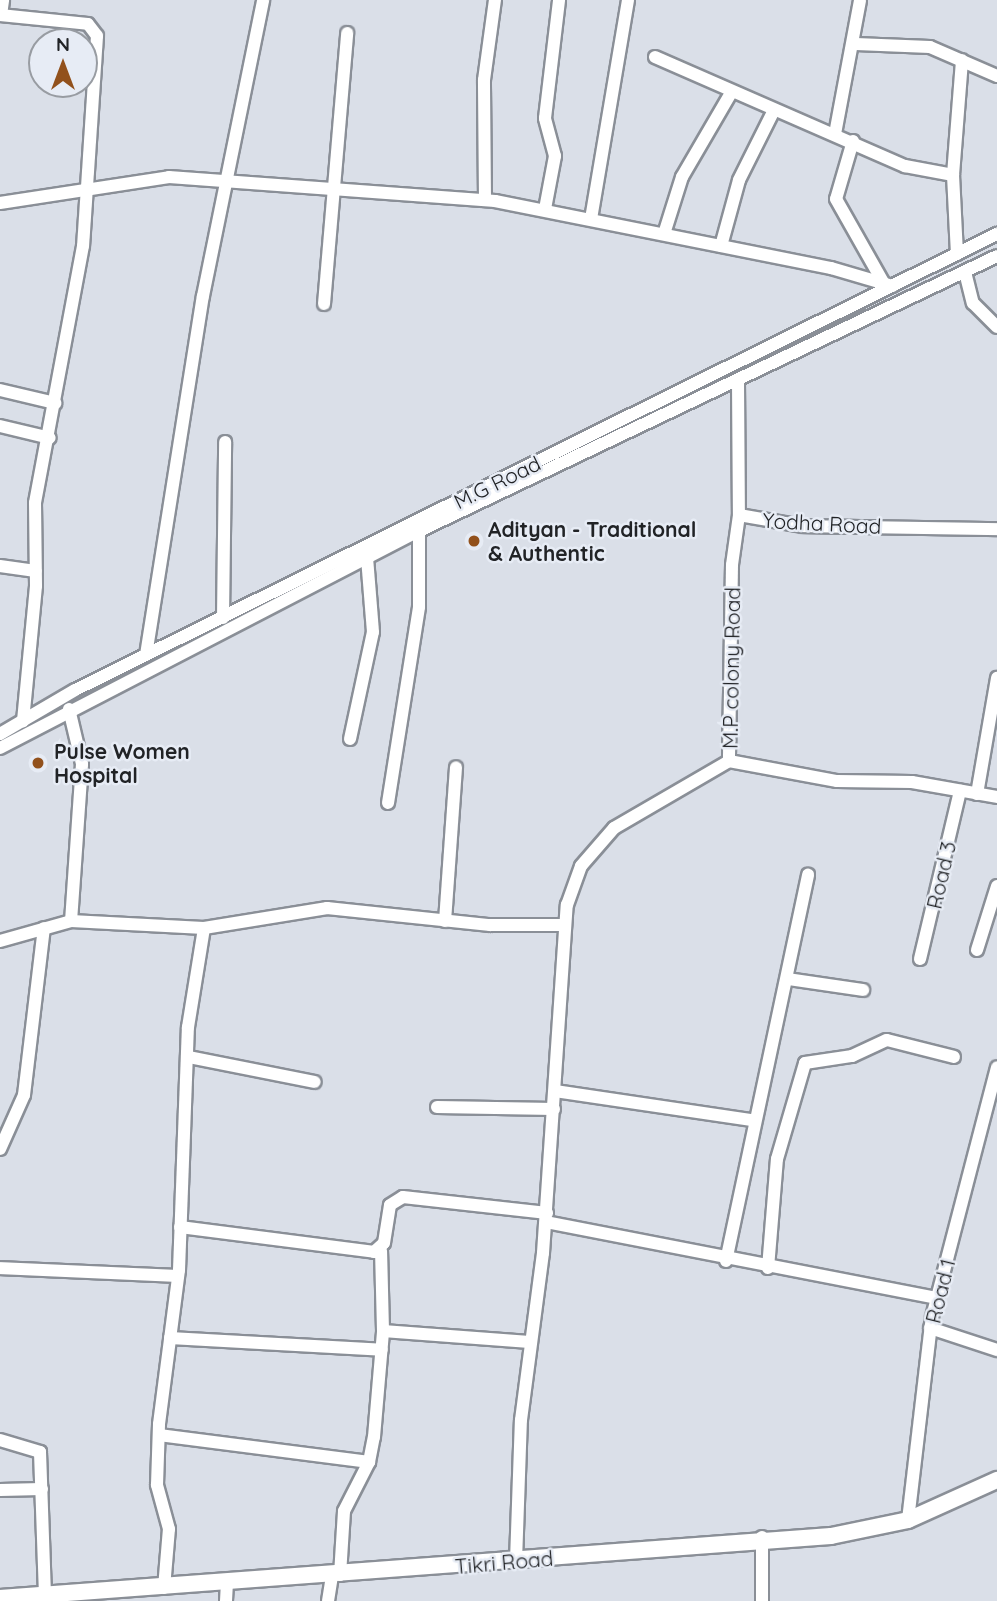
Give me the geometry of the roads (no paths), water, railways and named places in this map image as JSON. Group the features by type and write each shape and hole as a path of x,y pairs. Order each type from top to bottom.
{"street":[{"path":"3,0 1,15 95,28 83,188 83,246 50,438 35,503 36,571 23,721"},
{"path":"146,655 226,180 263,0"},
{"path":"485,200 484,80 495,0"},
{"path":"545,209 555,156 545,118 559,0"},
{"path":"591,219 628,0"},
{"path":"835,134 856,44 860,0"},
{"path":"324,304 347,33"},
{"path":"856,44 921,45 997,76"},
{"path":"655,57 918,171 953,175"},
{"path":"957,254 953,175 962,60"},
{"path":"664,234 682,177 732,92"},
{"path":"721,246 739,180 774,110"},
{"path":"853,141 836,199 888,285"},
{"path":"0,203 150,177 332,187 485,200 545,209 721,246 888,285"},
{"name":"M.G Road","path":"0,734 23,721 71,703 888,285 997,234"},
{"name":"M.G Road","path":"0,748 146,655 327,572 368,558 419,531 738,382 997,256"},
{"path":"965,272 973,303 997,327"},
{"name":"Yodha Road","path":"738,382 739,515 803,526 997,528"},
{"path":"0,390 55,403"},
{"path":"0,426 50,438"},
{"path":"223,618 225,442"},
{"name":"M.P colony Road","path":"739,515 732,565 729,761 837,781 960,791 997,797"},
{"path":"388,803 419,607 419,531"},
{"path":"350,739 373,632 368,558"},
{"path":"0,566 36,571"},
{"path":"977,794 997,678"},
{"path":"71,703 82,764 71,922"},
{"path":"516,1561 530,1342 546,1218 554,1110 563,925 572,885 595,845 655,801 729,761"},
{"path":"445,921 456,767"},
{"name":"Road 3","path":"920,959 960,791"},
{"path":"726,1261 752,1120 788,979 808,875"},
{"path":"977,950 997,886"},
{"path":"0,941 71,922 204,928 327,908 445,921 563,925"},
{"path":"0,1149 24,1095 44,928"},
{"path":"164,1588 169,1529 157,1485 159,1436 178,1276 189,1057 204,928"},
{"path":"788,979 863,990"},
{"path":"768,1268 778,1159 805,1063 852,1056 887,1040 954,1057"},
{"path":"189,1057 316,1082"},
{"name":"Road 1","path":"908,1520 930,1328 997,1067"},
{"path":"555,1091 752,1120"},
{"path":"437,1107 554,1110"},
{"path":"328,1601 336,1575 344,1511 369,1462 382,1350 381,1251 390,1205 403,1197 546,1218 726,1261 937,1298"},
{"path":"180,1227 381,1251"},
{"path":"0,1268 178,1276"},
{"path":"930,1328 997,1350"},
{"path":"383,1331 530,1342"},
{"path":"170,1338 382,1350"},
{"path":"159,1436 369,1462"},
{"path":"0,1440 40,1452 45,1596"},
{"name":"Tikri Road","path":"0,1598 516,1561 762,1537 831,1536 908,1520 997,1480"},
{"path":"0,1490 42,1489"},
{"path":"762,1537 762,1601"},
{"path":"226,1601 227,1583"}],"place":[{"name":"Adityan - Traditional & Authentic","path":"474,541"},
{"name":"Pulse Women Hospital","path":"38,763"}]}
